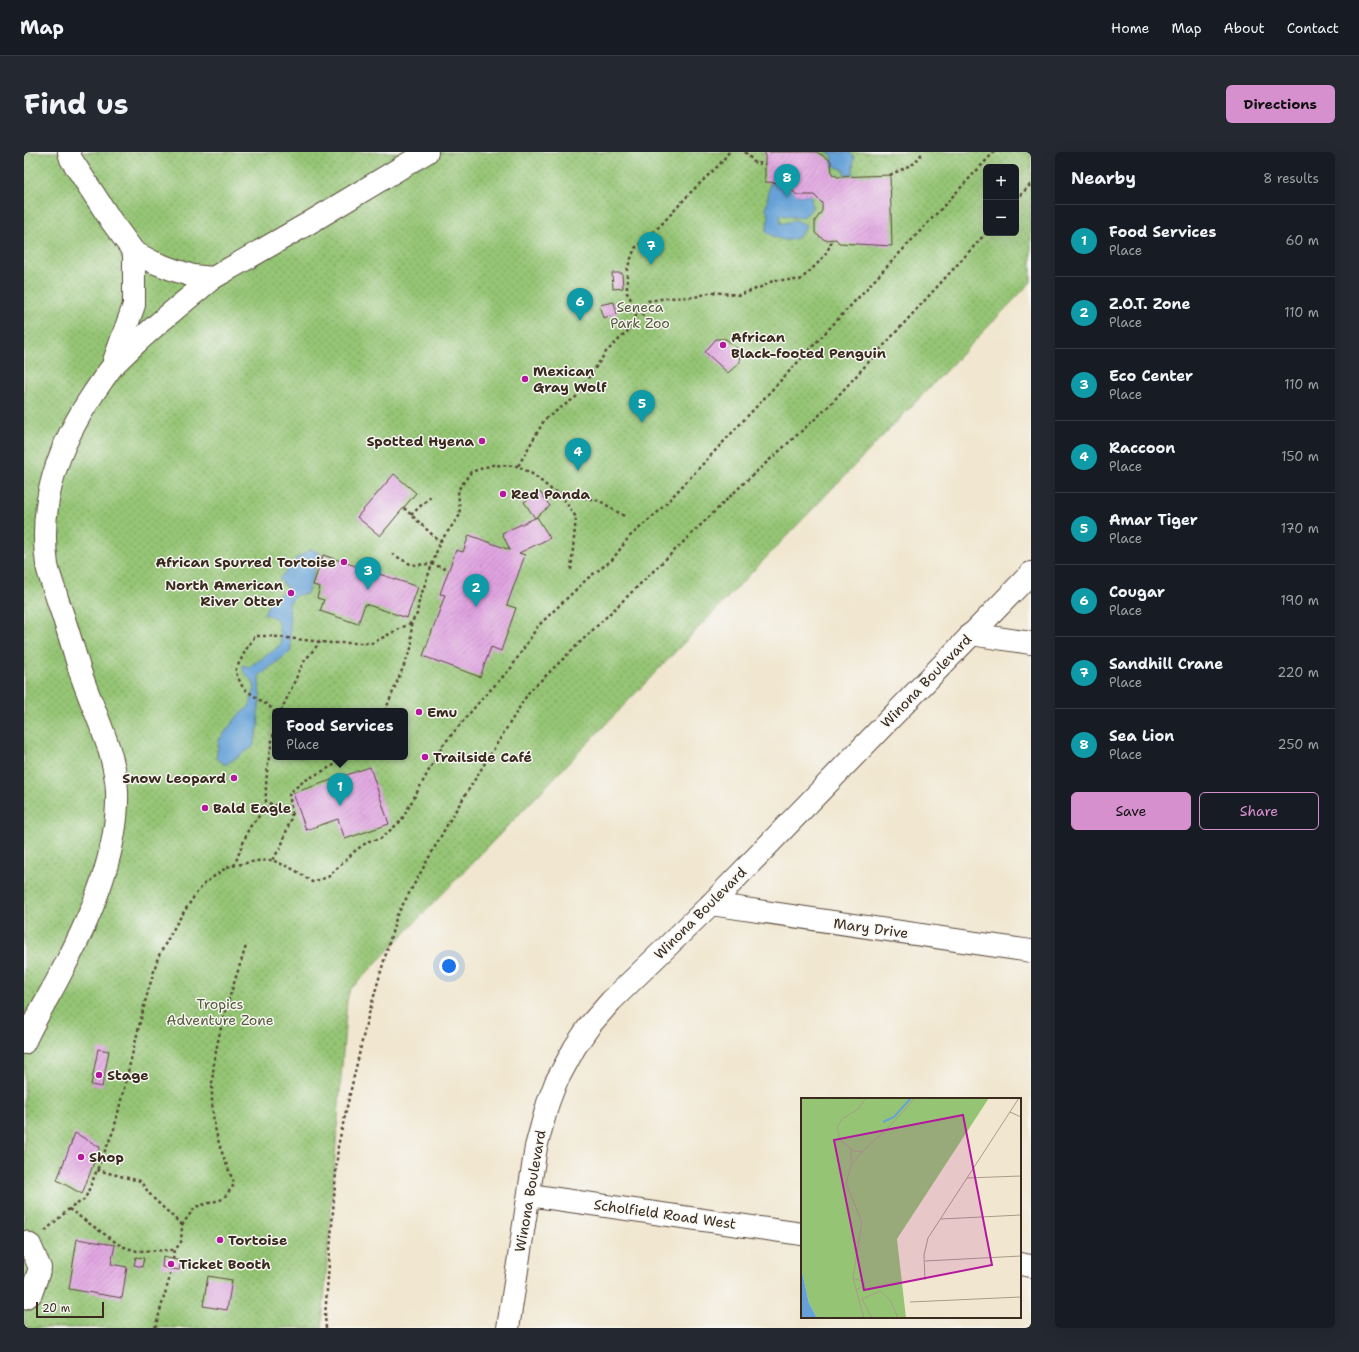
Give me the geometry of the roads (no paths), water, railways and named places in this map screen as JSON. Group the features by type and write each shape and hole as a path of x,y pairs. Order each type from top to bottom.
{"street":[{"path":"69,152 71,159 134,252 153,262 174,270 193,276 213,278"},
{"path":"24,1043 63,969 89,915 111,848 116,814 116,790 111,760 83,680 48,567 45,533 47,499 55,470 66,441 87,403 112,366 150,331 213,278 309,224 427,152"},
{"path":"112,366 134,305 134,252"},
{"name":"Winona Boulevard","path":"508,1328 536,1147 548,1103 556,1082 575,1047 590,1025 611,1001 711,904 1031,573"},
{"path":"971,634 1031,643"},
{"name":"Mary Drive","path":"711,904 1031,951"},
{"name":"Scholfield Road West","path":"529,1195 801,1234"},
{"path":"24,1298 31,1294 40,1268 27,1243"},
{"path":"1021,1264 1031,1266"}],"water":[{"path":"828,152 849,152 854,157 853,174 844,175 844,170 832,165 833,157"},
{"path":"770,183 785,183 797,195 811,195 812,208 805,216 798,218 780,215 781,224 796,220 806,225 803,232 794,239 783,240 766,232 769,216 766,209"},
{"path":"311,549 320,553 307,594 297,595 289,603 291,651 259,676 259,725 253,747 225,765 216,758 219,740 240,713 249,707 255,688 253,682 243,671 243,665 249,667 281,644 279,627 276,618 264,614 270,600 288,589 279,579 297,558"}],"place":[{"name":"Sea Lion","path":"787,197"},
{"name":"Sandhill Crane","path":"651,265"},
{"name":"Cougar","path":"580,321"},
{"name":"African Black-footed Penguin","path":"723,345"},
{"name":"Mexican Gray Wolf","path":"525,379"},
{"name":"Amar Tiger","path":"642,423"},
{"name":"Spotted Hyena","path":"482,441"},
{"name":"Raccoon","path":"578,471"},
{"name":"Red Panda","path":"503,494"},
{"name":"African Spurred Tortoise","path":"344,562"},
{"name":"Eco Center","path":"368,590"},
{"name":"North American River Otter","path":"291,593"},
{"name":"Z.O.T. Zone","path":"476,607"},
{"name":"Emu","path":"419,712"},
{"name":"Trailside Café","path":"425,757"},
{"name":"Snow Leopard","path":"234,778"},
{"name":"Food Services","path":"340,806"},
{"name":"Bald Eagle","path":"205,808"},
{"name":"Stage","path":"99,1075"},
{"name":"Shop","path":"81,1157"},
{"name":"Tortoise","path":"220,1240"},
{"name":"Ticket Booth","path":"171,1264"}],"park label":[{"name":"Seneca Park Zoo","path":"640,316"},
{"name":"Tropics Adventure Zone","path":"220,1012"}]}
